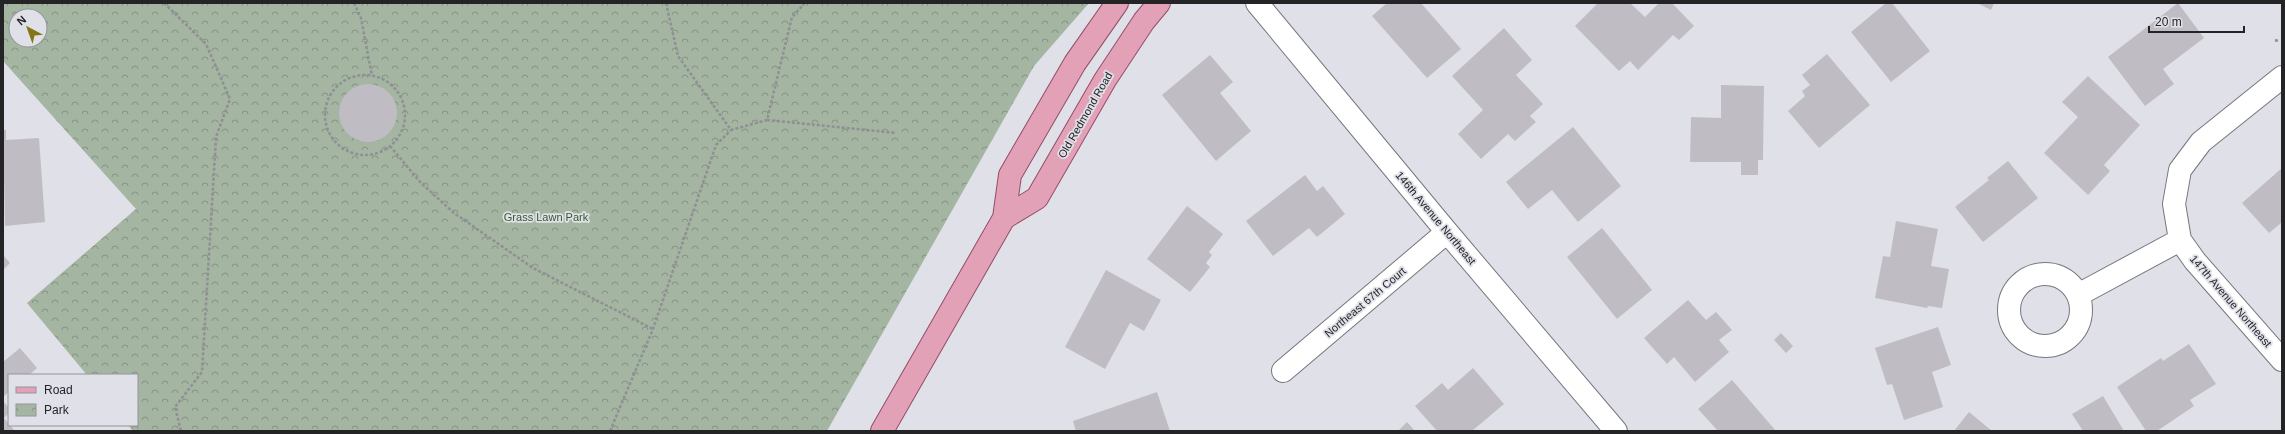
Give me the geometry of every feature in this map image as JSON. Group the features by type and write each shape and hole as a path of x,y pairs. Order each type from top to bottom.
{"main road":[{"name":"Old Redmond Road","path":"882,431 1004,218 1010,175 1075,63 1117,3"},
{"name":"Old Redmond Road","path":"1004,218 1037,198 1105,80 1144,21 1159,3"}],"street":[{"name":"146th Avenue Northeast","path":"1257,3 1447,232 1616,431"},
{"path":"2078,295 2180,240 2174,204 2180,170 2201,142 2282,77"},
{"name":"Northeast 67th Court","path":"1283,371 1447,232"},
{"name":"147th Avenue Northeast","path":"2180,240 2195,261 2282,360"}],"path":[{"path":"164,3 206,44 230,98 216,137 202,372 175,407 181,431"},
{"path":"354,3 361,18 372,76"},
{"path":"666,3 678,56 731,130"},
{"path":"767,120 792,17 805,3"},
{"path":"358,76 372,76 384,80 394,88 402,99 405,111 404,124 399,136 390,146 379,152 366,155 353,153 337,142 327,126 327,106 335,88 346,80 358,76"},
{"path":"610,431 653,329 716,145 731,130 767,120 896,133"},
{"path":"390,146 421,184 467,222 533,268 653,329"}],"green space":[{"name":"Grass Lawn Park","path":"3,3 1089,3 1034,66 827,431 133,431 129,426 138,426 138,374 86,374 27,303 136,209 3,61"}],"building":[{"path":"1387,3 1421,3 1461,49 1427,78 1372,16"},
{"path":"1598,3 1630,3 1645,17 1659,3 1672,3 1694,26 1679,40 1673,35 1638,70 1630,61 1619,71 1575,26"},
{"path":"1886,3 1892,3 1930,51 1891,82 1851,32"},
{"path":"1977,3 1994,3 1991,10"},
{"path":"2178,3 2204,38 2163,69 2174,84 2145,106 2108,57"},
{"path":"1504,28 1532,60 1516,75 1543,104 1530,116 1536,122 1515,141 1508,134 1481,159 1458,134 1483,110 1452,76"},
{"path":"1827,54 1870,105 1819,148 1788,111 1805,96 1802,91 1810,85 1802,75"},
{"path":"1210,55 1233,82 1220,93 1251,131 1216,161 1162,95"},
{"path":"2088,76 2140,125 2104,165 2110,171 2088,195 2044,153 2078,117 2062,102"},
{"path":"362,84 374,84 389,92 397,107 397,119 389,134 374,142 362,142 347,134 339,119 339,107 347,92"},
{"path":"1721,85 1764,86 1763,160 1758,160 1758,175 1741,175 1741,162 1690,162 1691,117 1721,118"},
{"path":"1573,127 1621,186 1578,222 1552,190 1528,209 1506,182"},
{"path":"3,130 6,130 6,140 39,138 45,222 5,226"},
{"path":"2008,161 2038,198 1983,242 1955,207 1989,180 1987,178"},
{"path":"2282,168 2282,224 2281,223 2269,233 2242,203"},
{"path":"1305,175 1317,191 1323,186 1345,214 1317,237 1309,228 1273,256 1246,221"},
{"path":"1187,206 1223,234 1209,252 1212,255 1206,263 1210,267 1190,292 1147,259"},
{"path":"1896,221 1938,229 1931,266 1949,269 1942,308 1928,306 1927,308 1875,298 1883,256 1890,257"},
{"path":"1602,228 1652,290 1617,319 1567,257"},
{"path":"3,255 10,263 3,270"},
{"path":"1106,270 1161,300 1144,331 1130,323 1105,369 1065,347"},
{"path":"1688,300 1706,320 1716,312 1732,330 1719,340 1729,352 1695,382 1674,357 1667,364 1644,338"},
{"path":"1938,327 1951,365 1932,372 1943,407 1904,420 1892,384 1887,385 1875,348"},
{"path":"1781,333 1793,346 1786,353 1774,340"},
{"path":"2189,344 2216,384 2190,400 2194,406 2157,431 2146,431 2117,387 2161,358 2163,361"},
{"path":"20,348 37,368 30,374 8,374 8,393 3,397 3,362"},
{"path":"1473,368 1504,404 1472,431 1437,431 1415,406 1442,383 1448,390"},
{"path":"1732,380 1776,431 1718,431 1698,409"},
{"path":"1157,392 1170,431 1076,431 1073,421"},
{"path":"2103,396 2124,431 2083,431 2072,414"},
{"path":"3,401 8,407 8,414 4,418 8,423 8,426 11,426 15,431 3,431"},
{"path":"1969,412 1992,431 1954,431"},
{"path":"1407,422 1415,431 1398,431"}]}
